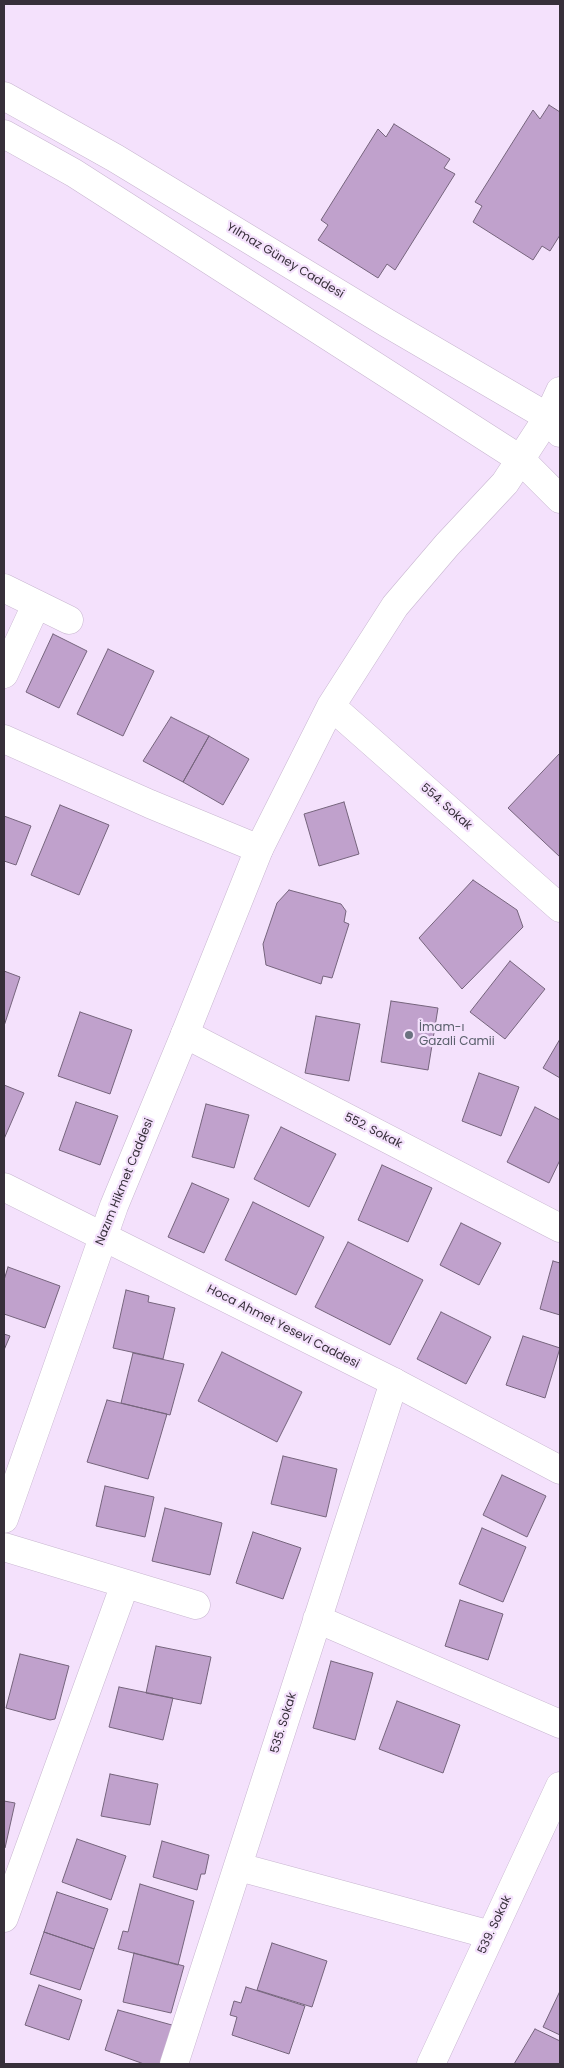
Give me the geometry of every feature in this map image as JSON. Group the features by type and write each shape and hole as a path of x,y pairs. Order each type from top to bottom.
{"street":[{"name":"Yılmaz Güney Caddesi","path":"4,96 116,158 554,425"},
{"path":"4,134 83,178 520,459 560,499"},
{"name":"Nazım Hikmet Caddesi","path":"4,1519 103,1237 186,1034 258,849 331,706 396,606 447,545 505,483 520,459 554,425 560,391"},
{"path":"4,588 69,620"},
{"path":"4,674 36,605"},
{"name":"554. Sokak","path":"331,706 560,908"},
{"path":"4,739 150,804 258,849"},
{"name":"552. Sokak","path":"186,1034 560,1228"},
{"name":"Hoca Ahmet Yesevi Caddesi","path":"4,1186 394,1382 560,1470"},
{"name":"535. Sokak","path":"174,2064 394,1382"},
{"path":"4,1546 196,1605"},
{"path":"4,1918 125,1584"},
{"path":"317,1619 560,1724"},
{"name":"539. Sokak","path":"431,2064 560,1786"},
{"path":"239,1867 490,1936"}],"building":[{"path":"549,105 560,112 560,235 550,251 542,246 533,260 473,222 482,206 475,202 533,110 540,119"},
{"path":"394,124 450,159 444,168 455,174 395,270 387,264 378,278 318,240 328,225 321,220 378,129 386,137"},
{"path":"53,634 87,651 59,708 26,692"},
{"path":"108,649 154,671 123,736 77,714"},
{"path":"171,717 209,736 183,782 143,761"},
{"path":"209,736 249,759 223,805 183,782"},
{"path":"560,753 560,857 508,808"},
{"path":"344,802 359,854 319,866 304,814"},
{"path":"60,805 109,825 79,895 31,875"},
{"path":"4,816 31,826 16,865 4,861"},
{"path":"473,880 517,910 523,927 462,989 419,938"},
{"path":"289,890 341,904 346,911 344,922 349,924 332,978 323,976 321,984 266,965 263,944 277,903"},
{"path":"510,961 545,989 505,1039 470,1012"},
{"path":"4,971 20,977 4,1026"},
{"name":"İmam-ı Gazali Camii","path":"391,1001 438,1008 428,1070 381,1062"},
{"path":"80,1012 132,1030 110,1094 58,1076"},
{"path":"316,1016 360,1024 349,1081 305,1073"},
{"path":"560,1039 560,1078 543,1068"},
{"path":"479,1073 519,1087 501,1136 462,1121"},
{"path":"4,1085 24,1093 4,1139"},
{"path":"76,1102 118,1116 100,1165 59,1150"},
{"path":"206,1104 249,1115 234,1168 192,1157"},
{"path":"535,1107 560,1120 560,1160 549,1183 507,1162"},
{"path":"281,1127 336,1154 309,1207 254,1179"},
{"path":"382,1165 432,1188 408,1242 358,1220"},
{"path":"192,1183 229,1199 204,1253 168,1237"},
{"path":"253,1202 324,1237 296,1295 225,1260"},
{"path":"461,1223 501,1243 479,1285 440,1265"},
{"path":"348,1242 423,1280 390,1345 315,1307"},
{"path":"553,1261 560,1263 560,1315 540,1309"},
{"path":"8,1267 60,1286 45,1328 4,1314 4,1280"},
{"path":"126,1290 149,1296 148,1302 175,1308 163,1359 113,1348"},
{"path":"441,1312 491,1337 466,1384 417,1359"},
{"path":"4,1334 10,1336 4,1350"},
{"path":"523,1336 560,1348 545,1398 506,1385"},
{"path":"222,1352 302,1392 277,1442 198,1401"},
{"path":"133,1353 184,1364 170,1415 121,1403"},
{"path":"107,1400 167,1414 148,1479 87,1462"},
{"path":"283,1456 337,1469 326,1517 271,1504"},
{"path":"502,1475 546,1496 527,1537 483,1515"},
{"path":"105,1486 154,1497 145,1537 96,1526"},
{"path":"165,1508 222,1523 210,1575 152,1561"},
{"path":"482,1528 526,1547 503,1602 459,1584"},
{"path":"253,1532 301,1548 283,1599 236,1583"},
{"path":"460,1600 503,1614 488,1660 445,1646"},
{"path":"156,1646 211,1657 201,1704 146,1693"},
{"path":"20,1654 69,1666 55,1719 50,1720 6,1708"},
{"path":"331,1661 373,1673 355,1740 313,1728"},
{"path":"119,1687 173,1698 163,1740 109,1727"},
{"path":"397,1701 460,1725 443,1773 379,1749"},
{"path":"110,1774 158,1784 150,1825 101,1816"},
{"path":"4,1801 15,1803 5,1848 4,1848"},
{"path":"77,1839 126,1856 111,1900 62,1882"},
{"path":"162,1841 209,1855 205,1874 201,1874 197,1890 153,1877"},
{"path":"140,1884 194,1901 178,1965 118,1949 123,1931 128,1932"},
{"path":"57,1892 108,1909 94,1949 44,1932"},
{"path":"44,1932 94,1949 80,1990 30,1974"},
{"path":"272,1943 327,1961 312,2007 257,1990"},
{"path":"134,1953 184,1966 171,2013 123,2002"},
{"path":"39,1985 82,2000 69,2040 25,2025"},
{"path":"246,1987 305,2006 289,2054 232,2035 237,2017 230,2015 234,2001 241,2003"},
{"path":"560,1991 560,2035 543,2027"},
{"path":"118,2010 179,2027 164,2064 144,2064 105,2050"},
{"path":"535,2029 560,2041 560,2064 514,2064"}],"place":[{"name":"İmam-ı Gazali Camii","path":"409,1035"}]}
